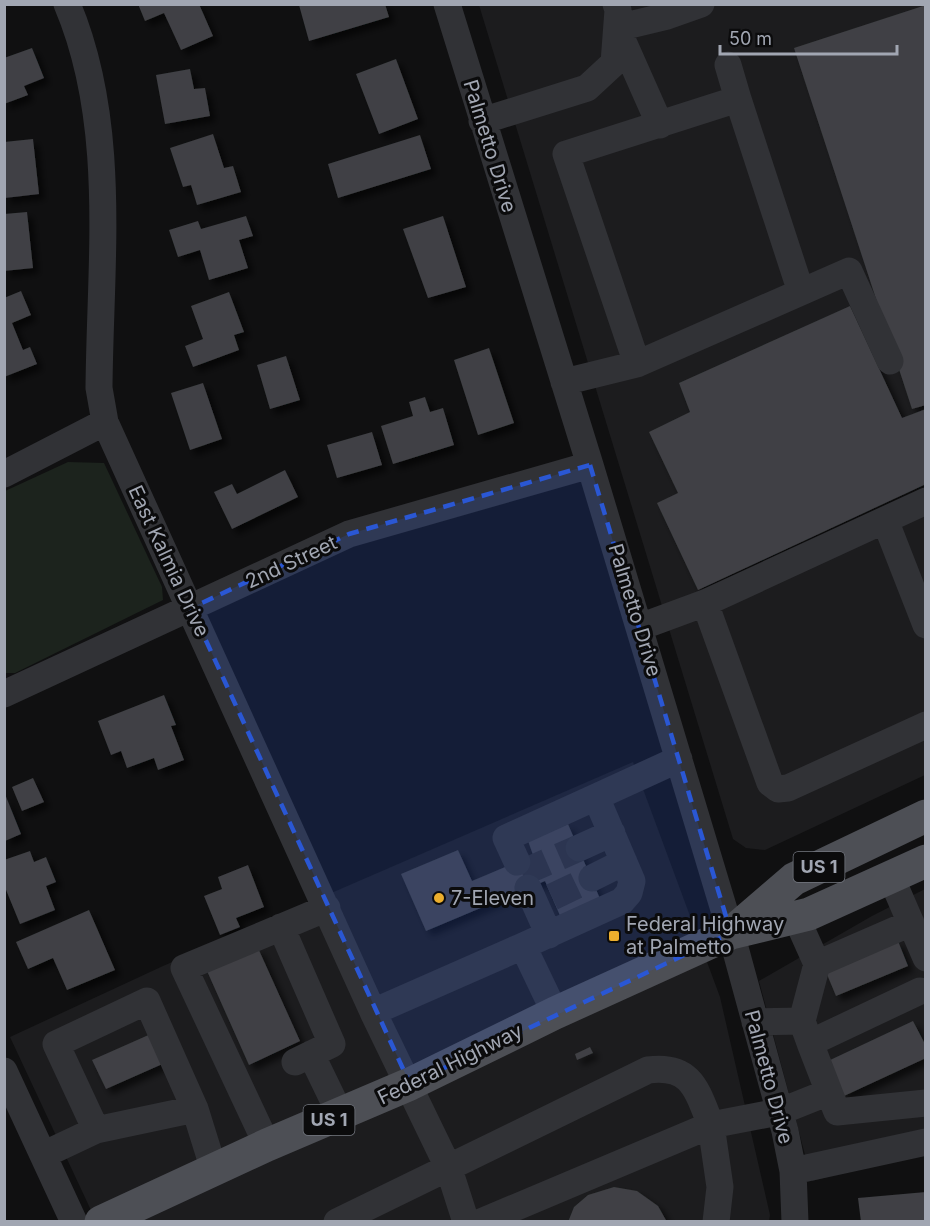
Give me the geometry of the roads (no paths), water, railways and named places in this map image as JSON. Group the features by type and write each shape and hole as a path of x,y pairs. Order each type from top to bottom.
{"main road":[{"name":"Federal Highway","path":"731,933 794,879 926,816"},
{"name":"Federal Highway","path":"101,1221 267,1145 341,1116 555,1013 731,933 809,914 926,861"}],"street":[{"name":"East Kalmia Drive","path":"67,4 94,93 102,167 99,388 105,422 373,1012 410,1084 449,1169 466,1221"},
{"name":"Palmetto Drive","path":"447,4 591,465 731,933 793,1172 795,1221"},
{"path":"616,16 700,4"},
{"path":"482,121 587,88 614,63 616,16"},
{"path":"616,16 660,125"},
{"path":"728,65 801,292"},
{"path":"636,364 566,154 738,99"},
{"path":"564,382 636,364 849,271 890,361"},
{"path":"4,474 105,422"},
{"name":"2nd Street","path":"4,694 349,534 591,465"},
{"path":"640,627 705,603 926,501"},
{"path":"885,520 926,625"},
{"path":"705,603 770,783 778,789 788,788 926,725"},
{"path":"517,862 506,838 679,759"},
{"path":"373,1012 622,901 629,893 632,881 596,797"},
{"path":"579,848 612,833"},
{"path":"592,878 624,862"},
{"path":"891,877 926,957"},
{"path":"538,897 549,935"},
{"path":"267,1145 184,968 327,908"},
{"path":"796,917 817,964 806,1032 837,1112 926,1103"},
{"path":"817,964 911,923"},
{"path":"281,927 332,1044 303,1058 341,1116"},
{"path":"524,946 555,1013"},
{"path":"755,1022 806,1032 924,988"},
{"path":"96,1130 56,1044 147,1001 195,1109 214,1170"},
{"path":"337,1221 449,1169 648,1070 665,1068 680,1072 695,1084 711,1125 720,1188 716,1221"},
{"path":"4,1071 74,1221"},
{"path":"481,1221 711,1125 779,1112 829,1092"},
{"path":"43,1155 96,1130 195,1109"},
{"path":"793,1172 926,1142"}],"tunnel":[{"path":"522,873 579,848"},
{"path":"552,897 592,878"}],"place":[{"name":"7-Eleven","path":"439,898"},
{"name":"Federal Highway at Palmetto","path":"614,936"}]}
